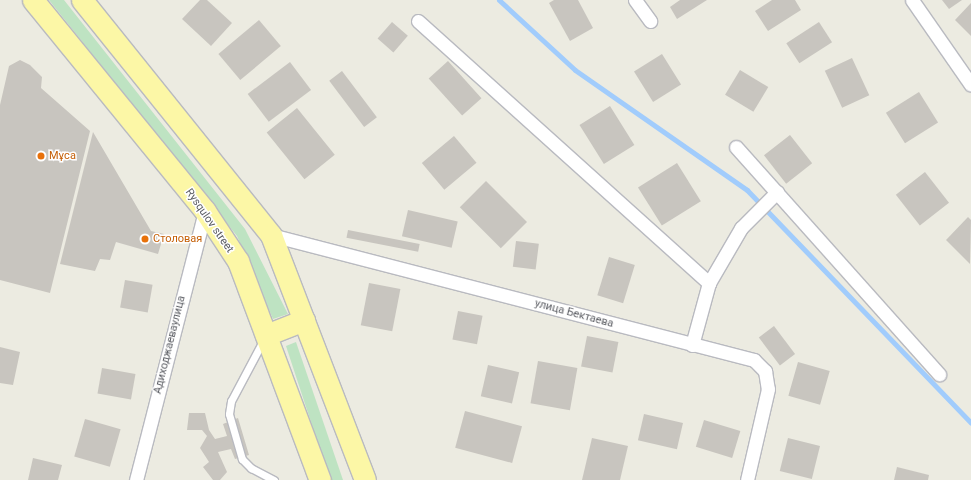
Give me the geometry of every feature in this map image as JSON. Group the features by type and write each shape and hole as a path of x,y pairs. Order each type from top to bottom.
{"main road":[{"name":"Rysqulov street","path":"33,0 205,211 238,261 320,480"},
{"path":"82,0 271,235 365,480"},
{"path":"266,335 304,320"}],"street":[{"path":"635,0 650,21"},
{"path":"912,0 971,85"},
{"path":"418,21 709,283"},
{"path":"736,147 939,374"},
{"path":"692,345 709,283 741,228 777,192"},
{"name":"Адиходжаеваулица","path":"136,480 205,211"},
{"name":"улица Бектаева","path":"271,235 754,360 765,371 768,389 747,480"}],"lane":[{"path":"266,335 231,401 229,414 242,459 251,468 274,480"}],"green space":[{"path":"49,0 64,0 245,229 288,314 273,319 237,236"},
{"path":"296,342 343,480 330,480 286,346"}],"building":[{"path":"200,0 207,0 232,23 211,46 182,19"},
{"path":"554,0 578,0 593,28 570,41 549,3"},
{"path":"680,0 707,0 677,19 670,7"},
{"path":"772,0 795,0 801,10 768,31 755,11"},
{"path":"942,0 962,0 949,9"},
{"path":"971,3 971,36 955,20"},
{"path":"259,20 281,46 240,80 218,54"},
{"path":"392,22 408,36 393,52 378,39"},
{"path":"819,22 832,42 799,63 786,43"},
{"path":"662,54 681,85 653,102 634,71"},
{"path":"852,58 869,95 842,108 825,71"},
{"path":"20,60 30,65 42,77 41,88 90,131 50,293 0,280 0,105 9,66"},
{"path":"448,61 481,98 462,116 429,78"},
{"path":"290,62 311,90 269,122 248,94"},
{"path":"740,70 768,87 753,112 725,95"},
{"path":"342,71 377,117 364,127 329,81"},
{"path":"919,92 938,123 905,143 886,113"},
{"path":"610,106 634,145 604,164 579,125"},
{"path":"297,108 335,155 304,179 267,133"},
{"path":"93,132 151,231 164,234 158,254 116,242 110,260 100,259 95,271 60,264"},
{"path":"790,135 812,163 786,184 764,155"},
{"path":"454,136 476,163 444,190 422,163"},
{"path":"677,163 701,201 662,226 638,187"},
{"path":"925,172 949,203 920,226 896,195"},
{"path":"486,181 527,222 501,248 460,207"},
{"path":"408,210 458,221 452,248 402,236"},
{"path":"968,217 971,220 970,264 946,240"},
{"path":"348,230 420,244 418,252 346,238"},
{"path":"516,241 539,244 536,270 513,267"},
{"path":"609,257 635,265 623,303 597,295"},
{"path":"125,280 153,285 148,312 120,308"},
{"path":"369,283 400,289 392,331 361,325"},
{"path":"458,311 483,316 477,344 452,339"},
{"path":"774,326 795,354 780,365 759,337"},
{"path":"587,336 618,342 612,373 581,366"},
{"path":"0,347 20,352 13,385 0,383"},
{"path":"538,361 577,368 570,410 531,403"},
{"path":"798,362 830,371 820,405 788,396"},
{"path":"488,365 519,372 512,403 481,396"},
{"path":"102,368 135,374 131,400 97,394"},
{"path":"465,411 522,426 512,463 455,448"},
{"path":"189,413 205,413 209,430 215,439 227,436 223,424 238,418 249,455 235,459 231,449 218,452 227,472 220,480 213,480 203,467 209,462 200,448 207,436 202,430 187,430"},
{"path":"644,414 683,423 677,449 638,440"},
{"path":"85,419 121,429 110,467 74,456"},
{"path":"704,420 740,431 732,458 696,447"},
{"path":"592,438 628,446 620,480 582,480"},
{"path":"788,438 820,446 812,479 780,471"},
{"path":"33,458 62,465 58,480 28,480"},
{"path":"897,467 929,475 928,480 894,480"}],"waterway":[{"path":"499,0 575,70 747,190 971,423"}],"place":[{"name":"Мұса","path":"41,156"},
{"name":"Столовая","path":"145,239"}]}
